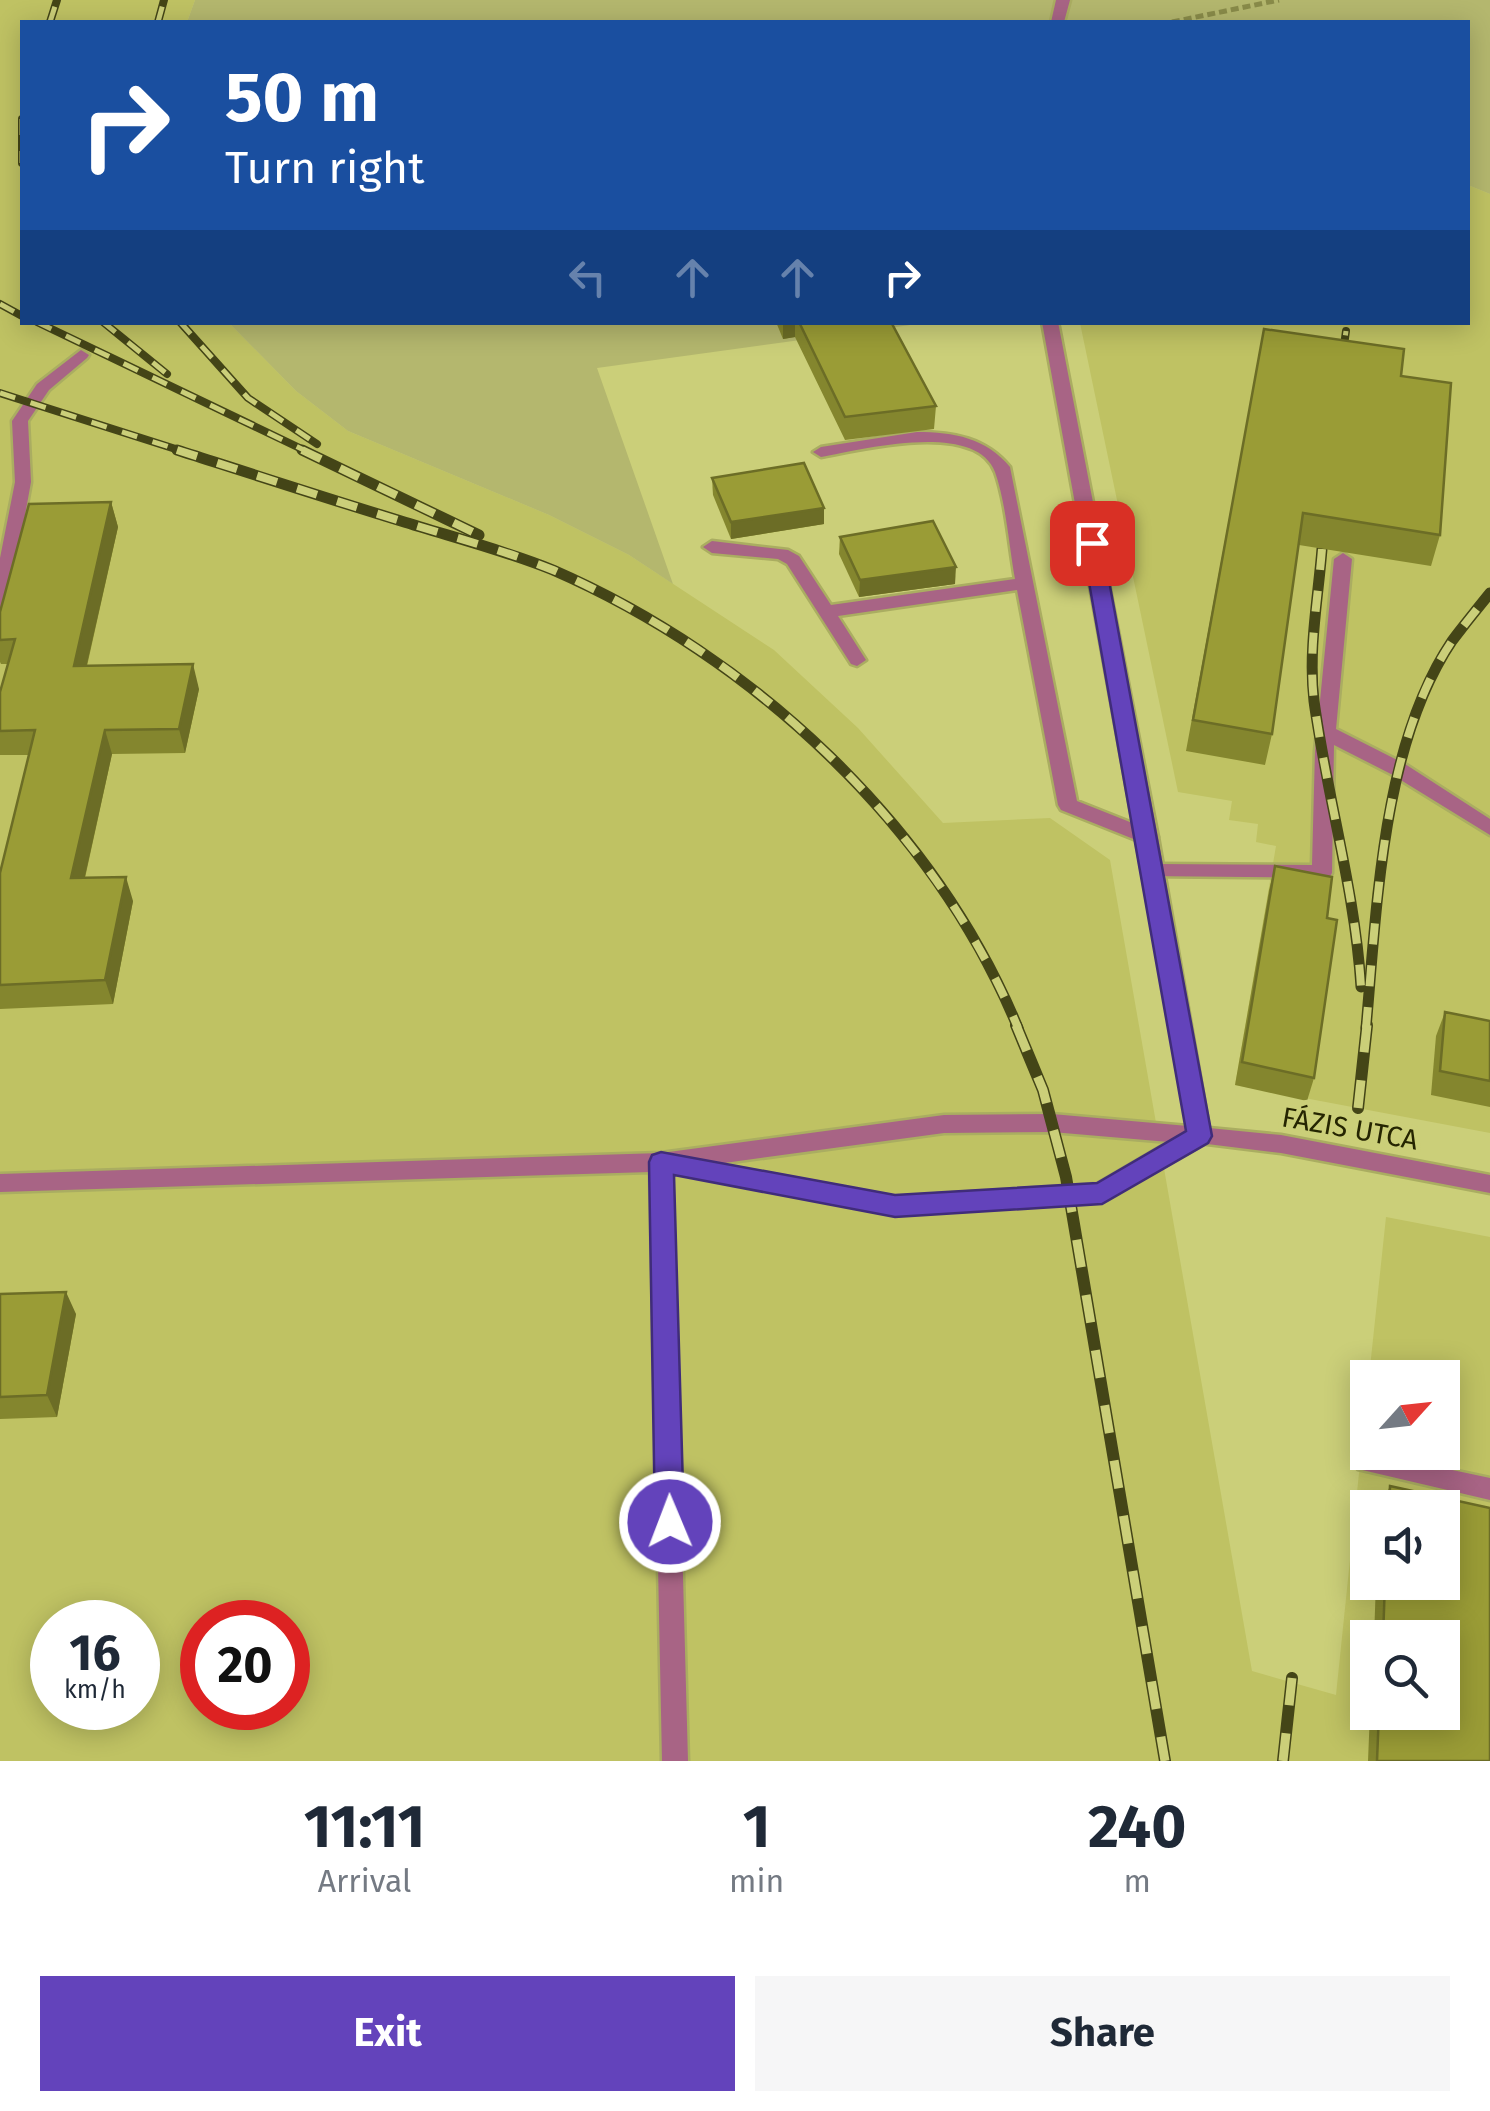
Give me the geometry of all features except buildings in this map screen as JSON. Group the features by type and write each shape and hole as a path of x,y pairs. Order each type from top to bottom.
{"street":[{"path":"0,1183 661,1162 895,1206 1102,1193 1199,1136 1148,837 1051,325"},
{"path":"0,604 23,482 20,420 44,387 81,355"},
{"path":"821,452 932,438 964,441 987,451 1002,467 1068,805 1148,837"},
{"path":"712,548 782,554 793,560 857,660"},
{"path":"1154,870 1322,872 1326,733 1343,559"},
{"path":"826,612 1024,583"},
{"path":"1326,733 1422,783 1490,828"},
{"name":"FÁZIS UTCA","path":"661,1162 944,1124 1052,1123 1281,1144 1490,1184"},
{"path":"661,1162 675,1761"},
{"path":"1408,1470 1490,1488"}],"path":[{"path":"1182,20 1279,0"}],"shaded area":[{"path":"0,0 195,0 188,20 20,20 20,325 231,325 296,391 348,431 549,515 629,555 774,650 858,728 943,823 1050,818 1110,860 1252,1671 1336,1695 1350,1560 1350,1600 1460,1600 1460,1490 1357,1490 1359,1470 1460,1470 1460,1360 1371,1360 1386,1217 1490,1237 1490,1761 0,1761"},
{"path":"195,0 1490,0 1490,194 1470,186 1470,20 188,20"},
{"path":"1470,186 1490,194 1490,1133 1235,1085 1276,846 1256,842 1258,824 1229,820 1232,801 1178,792 1080,325 1470,325"},
{"path":"231,325 910,325 597,368 673,584 629,555 549,515 348,431 296,391"}],"railway":[{"path":"51,20 57,0"},
{"path":"159,20 164,0"},
{"path":"0,304 20,315"},
{"path":"43,325 308,452"},
{"path":"107,325 167,374"},
{"path":"183,325 248,398 317,444"},
{"path":"1341,367 1346,331"},
{"path":"0,393 185,452"},
{"path":"177,450 553,570 627,606 698,650 766,700 829,756 887,817 938,883 982,954 1018,1028"},
{"path":"302,450 479,535"},
{"path":"1322,549 1312,682 1353,915 1361,987"},
{"path":"1366,1028 1380,879 1397,777 1429,682 1452,641 1490,593"},
{"path":"1016,1025 1043,1090 1066,1177 1165,1761"},
{"path":"1358,1108 1367,1025"},
{"path":"1283,1761 1292,1678"}],"route":[{"path":"670,1522 661,1162 895,1206 1102,1193 1199,1136 1092,543"}]}
